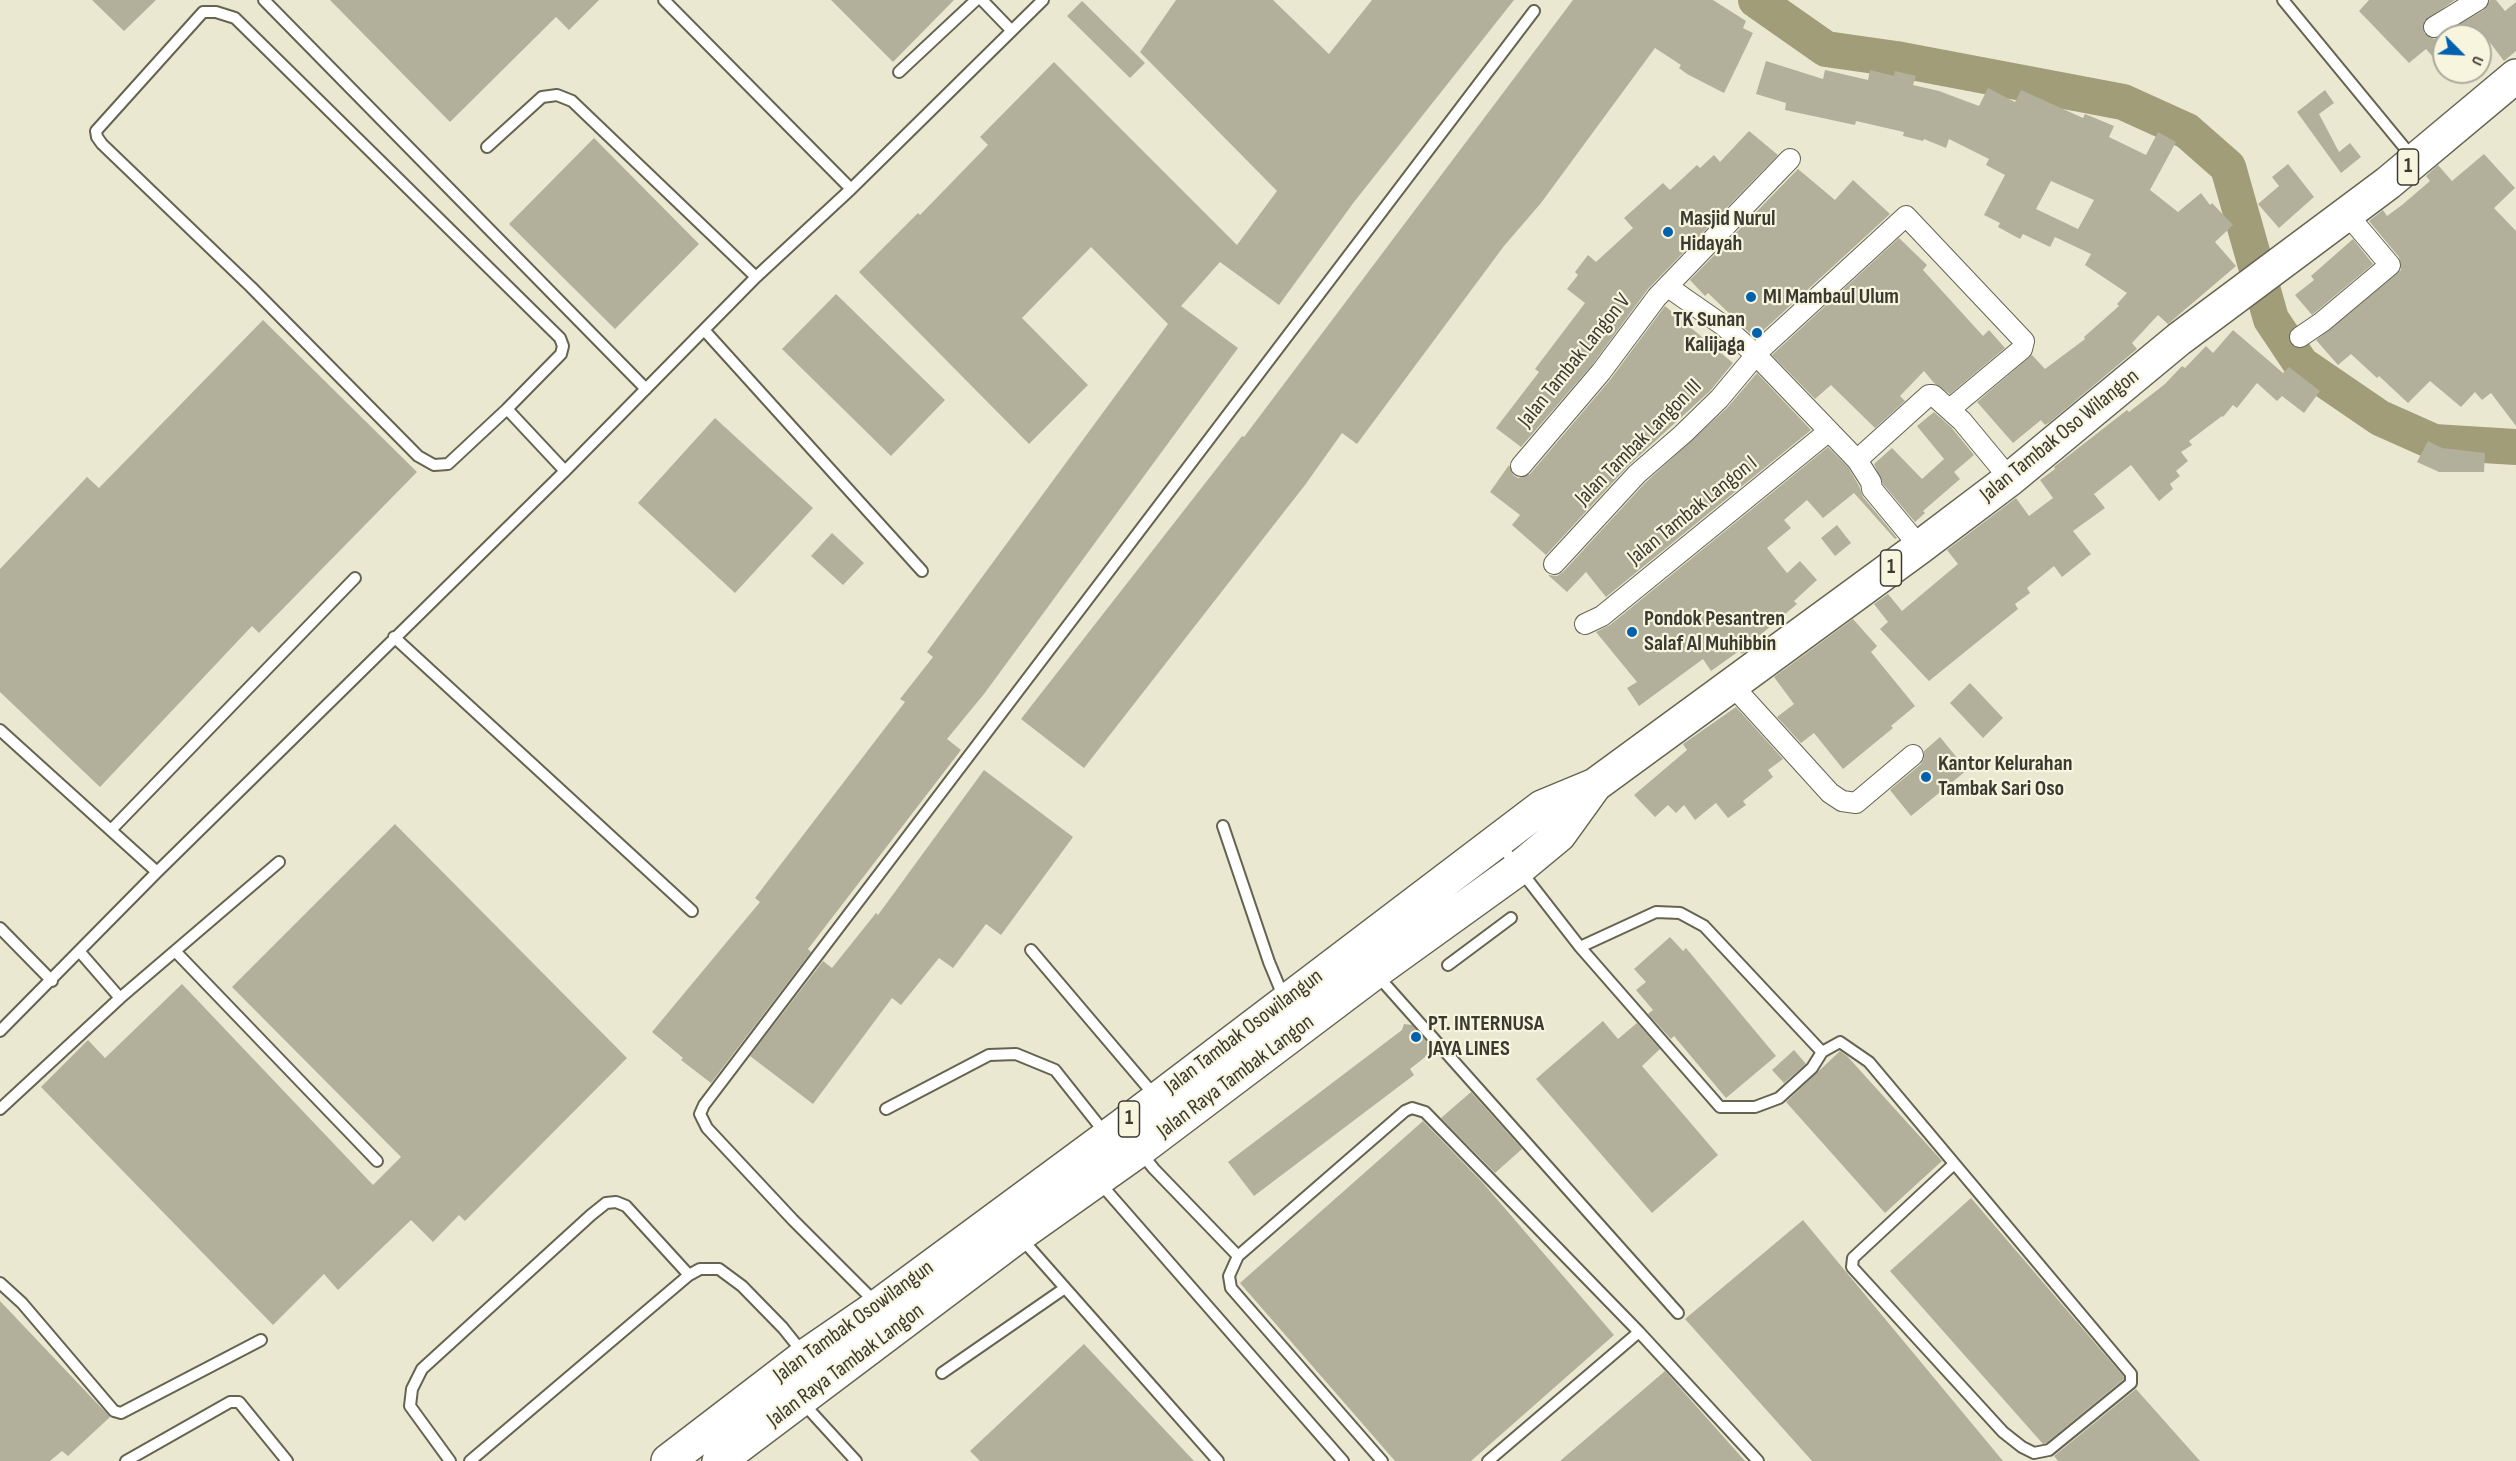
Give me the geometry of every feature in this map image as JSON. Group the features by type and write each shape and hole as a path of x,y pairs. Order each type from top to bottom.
{"highway":[{"name":"Jalan Tambak Oso Wilangon","path":"1594,785 2010,479 2179,339 2416,161 2516,76"},
{"name":"Jalan Tambak Osowilangun","path":"668,1461 812,1376 888,1317 1120,1147 1157,1098 1285,1001 1365,960 1497,841 1542,807 1594,785"},
{"name":"Jalan Raya Tambak Langon","path":"888,1317 1019,1235 1120,1147 1365,960 1518,869 1559,835 1594,785"},
{"name":"Jalan Raya Tambak Langon","path":"719,1461 812,1376"}],"street":[{"path":"2439,24 2478,0"},
{"name":"Jalan Tambak Langon V","path":"1521,466 1601,372 1657,297 1790,159"},
{"path":"2300,337 2322,322 2390,265 2347,214"},
{"name":"Jalan Tambak Langon III","path":"1554,564 1637,474 1719,399 1756,355 1906,216 2024,341 2022,349 1950,409"},
{"path":"1668,286 1724,326 1756,355 1857,460 1872,482 1872,489 1920,547"},
{"path":"1857,460 1929,395 1933,395 1950,409 2010,479"},
{"name":"Jalan Tambak Langon I","path":"1585,624 1602,616 1829,431"},
{"path":"1731,685 1830,793 1842,801 1856,803 1913,755"}],"lane":[{"path":"264,0 646,389"},
{"path":"664,0 851,189"},
{"path":"899,72 976,0"},
{"path":"982,0 1011,30"},
{"path":"0,1031 394,637 565,471 756,278 851,189 1043,0"},
{"path":"2283,0 2416,161"},
{"path":"888,1317 707,1128 700,1114 704,1105 1534,10"},
{"path":"203,12 216,12 235,18 560,338 563,346 561,354 507,409 448,464 434,465 418,456 251,287 102,144 96,131 203,12"},
{"path":"487,147 542,97 557,95 572,101 756,278"},
{"path":"705,331 922,571"},
{"path":"507,409 565,471"},
{"path":"111,830 355,578"},
{"path":"394,637 692,911"},
{"path":"0,730 157,872"},
{"path":"1223,826 1269,962 1285,1001"},
{"path":"1497,841 1580,948 1720,1107 1755,1107 1779,1098 1812,1068 1822,1052 1840,1042 1869,1062 2131,1374 2131,1383 2049,1450 2034,1453 2003,1432 1852,1268 1853,1258 1954,1164"},
{"path":"0,1108 120,998 279,862"},
{"path":"1580,948 1656,912 1680,913 1704,926 1822,1052"},
{"path":"1448,965 1511,918"},
{"path":"0,928 52,981"},
{"path":"1031,950 1157,1098"},
{"path":"175,951 377,1161"},
{"path":"80,952 120,998"},
{"path":"1365,960 1678,1313"},
{"path":"886,1109 989,1054 1016,1054 1055,1070 1120,1147 1343,1461"},
{"path":"1382,1461 1231,1288 1229,1276 1238,1256 1405,1111 1419,1109 1425,1112 1639,1332 1758,1461"},
{"path":"1120,1147 1154,1169 1238,1256"},
{"path":"450,1461 410,1406 412,1389 422,1370 606,1203 616,1202 626,1206 689,1275"},
{"path":"1019,1235 1218,1461"},
{"path":"470,1461 689,1275 700,1269 719,1269 742,1286 783,1328 812,1376 855,1461"},
{"path":"0,1283 22,1303 114,1412 121,1413 261,1340"},
{"path":"942,1373 1065,1288"},
{"path":"1488,1461 1639,1332"},
{"path":"126,1461 230,1402 239,1402 287,1461"}],"building":[{"path":"92,0 156,0 124,31"},
{"path":"330,0 599,0 569,30 556,17 450,122"},
{"path":"831,0 954,0 893,62"},
{"path":"1176,0 1273,0 1329,54 1372,0 1514,0 1354,202 1279,305 1220,262 1181,306 1238,348 984,694 947,739 961,750 808,949 811,952 711,1083 681,1060 683,1058 652,1032 760,902 755,898 905,702 900,699 933,657 927,652 1168,324 1091,247 1022,318 1088,385 1029,444 859,272 918,213 920,215 988,145 980,137 1054,62 1237,245 1277,191 1140,52"},
{"path":"1573,0 1713,0 1746,21 1743,28 1753,33 1724,93 1687,74 1679,68 1681,65 1655,48 1541,203 1504,246 1357,444 1342,433 1305,485 1084,768 1021,719 1242,436 1244,437"},
{"path":"2369,0 2455,0 2424,21 2424,33 2432,38 2432,56 2426,49 2409,63 2359,11"},
{"path":"2490,0 2496,0 2505,11 2516,2 2516,51 2504,61 2492,45 2492,24 2460,24 2484,10"},
{"path":"1082,1 1145,63 1130,78 1067,16"},
{"path":"1766,61 1823,79 1825,70 1868,80 1870,70 1894,76 1895,71 1916,76 1913,85 1939,91 1979,106 1988,88 2015,102 2021,90 2083,118 2085,114 2114,126 2109,137 2146,155 2158,132 2176,142 2150,190 2178,212 2201,193 2210,205 2212,203 2233,225 2215,242 2236,266 2168,324 2158,315 2132,343 2137,349 2050,422 2045,425 2041,420 2013,443 1977,402 2032,355 2045,369 2085,339 2084,337 2119,306 2117,304 2127,293 2085,265 2091,254 2055,237 2050,247 2023,234 2020,239 1998,227 2000,223 1984,215 2005,175 1986,165 1989,159 1949,139 1946,148 1924,139 1923,141 1903,136 1904,132 1856,121 1855,125 1785,110 1786,103 1756,94","holes":["2051,181 2094,200 2078,229 2036,209"]},
{"path":"2325,90 2334,103 2319,114 2339,152 2350,143 2361,157 2341,173 2297,112"},
{"path":"1749,131 1778,155 1648,289 1592,365 1521,447 1496,428 1539,372 1535,369 1585,303 1567,289 1578,275 1575,272 1588,255 1596,262 1633,228 1624,218 1663,183 1670,190 1697,165 1700,168 1714,155 1720,162"},
{"path":"594,138 699,244 615,329 509,224"},
{"path":"2484,154 2515,188 2494,208 2516,231 2516,426 2491,393 2482,400 2475,392 2461,407 2430,381 2408,403 2351,354 2338,365 2316,340 2401,270 2399,257 2369,221 2383,210 2387,216 2402,205 2430,181 2426,176 2438,165 2452,181"},
{"path":"2288,164 2314,197 2279,228 2258,204 2279,186 2272,177"},
{"path":"1798,169 1835,200 1853,180 1890,214 1755,338 1708,293 1705,296 1690,280"},
{"path":"1899,238 1927,265 1923,270 1983,336 1989,330 2005,348 1950,394 1934,383 1924,371 1900,396 1905,401 1875,428 1831,385 1815,399 1772,355"},
{"path":"2353,239 2373,264 2312,315 2295,295 2314,280 2311,276"},
{"path":"836,294 945,400 891,456 782,349"},
{"path":"1665,306 1733,363 1710,391 1628,466 1546,555 1512,525 1520,515 1490,492 1509,465 1513,475 1518,478 1530,474 1610,380"},
{"path":"263,320 417,472 259,633 252,626 100,787 0,692 0,569 87,477 99,488"},
{"path":"2233,330 2283,373 2289,367 2320,391 2304,413 2282,396 2277,401 2257,383 2237,408 2233,405 2223,417 2189,441 2192,445 2181,452 2188,461 2176,471 2180,476 2170,484 2173,489 2159,501 2131,465 2094,494 2105,508 2073,531 2091,554 2062,577 2054,566 2027,588 2030,593 2015,604 2018,609 1929,681 1880,629 1888,622 1874,604 1888,594 1902,611 1958,564 1947,550 2016,498 2029,516 2053,498 2040,480 2127,410 2129,412 2165,384 2182,366 2185,368 2206,346 2213,353"},
{"path":"1757,373 1811,430 1606,597 1586,572 1567,592 1548,575 1557,576 1563,572 1645,483 1727,408"},
{"path":"1934,412 1951,427 1974,455 1954,472 1960,479 1923,511 1925,513 1915,522 1883,484 1874,464 1892,448 1922,479 1944,459 1917,426"},
{"path":"715,418 813,508 735,593 638,503"},
{"path":"2428,441 2442,448 2485,453 2484,472 2439,472 2417,462"},
{"path":"1828,447 1848,467 1863,497 1897,538 1895,539 1854,493 1823,518 1807,500 1784,520 1791,528 1767,548 1787,573 1800,561 1817,580 1794,601 1797,604 1759,636 1762,640 1742,654 1739,651 1711,671 1703,659 1639,706 1627,688 1637,682 1596,632 1610,625"},
{"path":"1837,525 1851,543 1835,556 1821,538"},
{"path":"832,533 864,563 843,585 811,556"},
{"path":"1853,619 1877,646 1871,652 1915,706 1891,726 1893,728 1843,769 1814,733 1801,743 1777,717 1794,704 1774,677"},
{"path":"1970,683 2003,718 1983,738 1950,703"},
{"path":"1736,707 1783,759 1768,770 1773,777 1743,801 1746,805 1728,818 1716,803 1695,820 1684,805 1676,813 1668,805 1655,817 1634,795 1687,750 1683,744"},
{"name":"Kantor Kelurahan Tambak Sari Oso","path":"1940,737 1967,770 1911,816 1890,790 1921,764 1924,751"},
{"path":"984,770 1073,837 1001,935 986,924 953,968 939,958 901,1005 892,998 813,1104 750,1056 823,961 832,968 876,913 878,915"},
{"path":"395,824 627,1058 465,1221 459,1215 433,1242 411,1220 338,1290 324,1274 273,1325 41,1087 88,1040 105,1058 182,984 373,1185 401,1157 232,987"},
{"path":"1670,937 1683,951 1686,948 1776,1056 1726,1098 1674,1036 1671,1039 1648,1014 1653,1010 1636,990 1646,982 1634,969"},
{"path":"1603,1021 1618,1039 1637,1023 1660,1049 1642,1066 1718,1155 1652,1213 1536,1079"},
{"path":"1404,1024 1412,1025 1434,1050 1410,1069 1414,1075 1254,1196 1228,1162 1402,1030"},
{"path":"1794,1050 1806,1064 1784,1083 1772,1070"},
{"path":"1840,1051 1942,1161 1885,1213 1786,1102"},
{"path":"1471,1092 1522,1149 1495,1173 1441,1118"},
{"path":"1423,1121 1483,1183 1614,1335 1471,1461 1395,1461 1240,1283"},
{"path":"1971,1198 2124,1377 2043,1444 1890,1271"},
{"path":"1803,1220 2003,1461 1812,1461 1685,1319"},
{"path":"0,1301 110,1417 68,1456 62,1451 50,1461 0,1461"},
{"path":"1084,1344 1194,1461 980,1461 970,1451"},
{"path":"1665,1371 1745,1461 1560,1461"},
{"path":"2136,1389 2200,1461 2058,1461 2054,1456"}],"waterway":[{"path":"1756,0 1826,49 1896,59 2123,102 2187,131 2228,167 2271,319 2301,364 2380,418 2434,442 2516,447"}],"place":[{"name":"Masjid Nurul Hidayah","path":"1668,232"},
{"name":"MI Mambaul Ulum","path":"1751,297"},
{"name":"TK Sunan Kalijaga","path":"1757,333"},
{"name":"Pondok Pesantren Salaf Al Muhibbin","path":"1632,632"},
{"name":"Kantor Kelurahan Tambak Sari Oso","path":"1926,777"},
{"name":"PT. INTERNUSA JAYA LINES","path":"1416,1037"}]}
